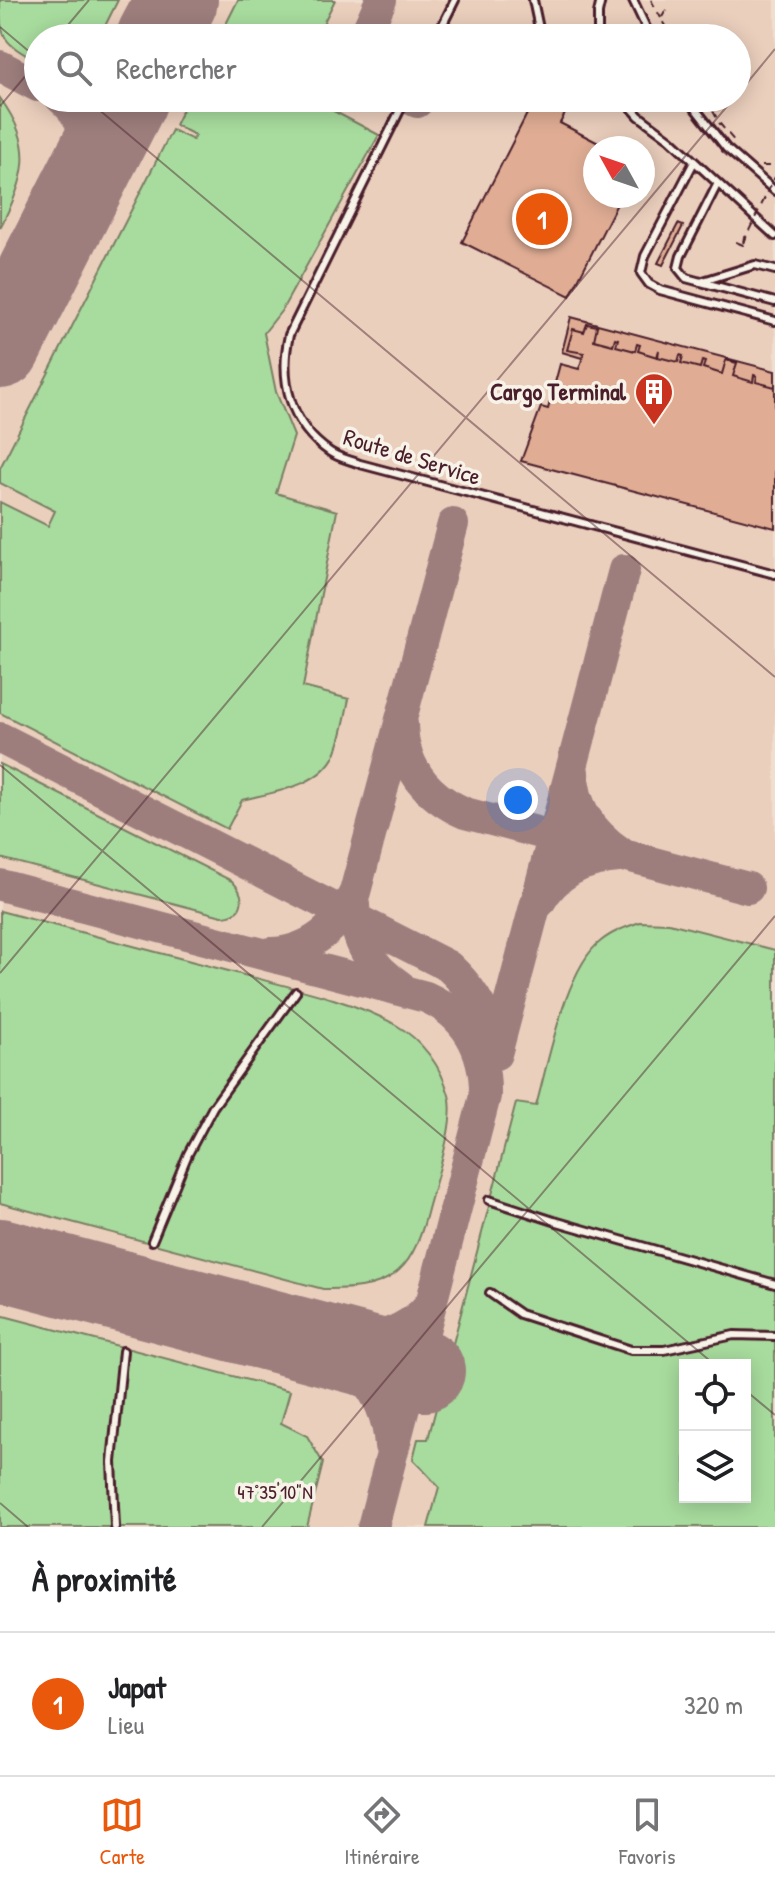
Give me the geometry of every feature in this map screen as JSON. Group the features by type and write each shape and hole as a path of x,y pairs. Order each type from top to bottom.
{"lane":[{"path":"443,24 455,0"},
{"path":"533,0 538,24"},
{"path":"598,24 601,0"},
{"path":"633,0 644,24"},
{"name":"Route de Service","path":"399,112 289,335 284,359 285,378 298,417 311,436 332,454 360,464 775,574"},
{"path":"635,112 670,139 775,236"},
{"path":"698,112 726,148 775,191"},
{"path":"694,162 645,256 641,273 649,284 660,290 775,321"},
{"path":"717,185 678,268 686,278 775,302"},
{"path":"700,282 755,265 775,270"},
{"path":"152,1241 188,1154 213,1107 296,992"},
{"path":"489,1200 775,1284"},
{"path":"490,1293 520,1314 631,1350 664,1350 734,1335 775,1336"},
{"path":"115,1527 112,1462 123,1351"}],"path":[{"path":"651,0 664,24"},
{"path":"661,19 666,10"},
{"path":"714,112 738,145"},
{"path":"764,163 768,166"},
{"path":"758,164 775,166"},
{"path":"736,242 743,245 746,239 744,237 743,243 775,177"}],"shaded area":[{"path":"0,0 775,0 775,1527 0,1527"}],"green space":[{"path":"0,0 118,0 106,24 24,24 24,54 6,38 1,24"},
{"path":"238,0 335,0 323,24 226,24"},
{"path":"0,98 19,132 23,162 16,193 0,228"},
{"path":"181,112 335,112 379,135 282,310 264,333 276,392 294,436 276,493 337,511 303,687 349,699 340,741 328,765 307,781 242,800 227,829 0,713 0,502 48,526 55,511 0,483 0,468 172,130 193,140 195,135 175,125"},
{"path":"0,764 232,881 240,892 239,908 230,915 222,916 0,858"},
{"path":"0,911 320,995 379,1016 414,1038 441,1074 451,1106 447,1136 421,1235 404,1265 393,1275 364,1287 323,1289 0,1203"},
{"path":"640,922 669,923 775,950 775,1527 428,1527 439,1487 413,1459 418,1439 428,1439 516,1103 536,1106 568,993 589,954 601,941"},
{"path":"0,1315 290,1391 281,1423 307,1436 323,1463 307,1527 0,1527"}],"building":[{"path":"528,112 566,112 560,123 585,136 583,208 615,208 570,296 462,242"},
{"path":"678,224 683,226 663,265 658,263"},
{"path":"571,317 775,371 775,387 756,382 757,376 754,375 753,382 733,376 737,363 726,360 722,374 703,368 705,362 702,361 700,368 681,363 683,356 680,355 678,362 658,357 659,350 657,357 638,351 640,345 637,344 635,351 616,346 618,339 615,338 613,345 594,340 597,326 587,324 584,332 573,329 567,350 584,353 582,358 562,352"},
{"name":"Cargo Terminal","path":"587,324 597,326 594,340 613,345 615,338 618,339 616,346 635,351 637,344 640,345 638,351 657,357 659,350 658,357 678,362 680,355 683,356 681,363 700,368 702,361 705,362 703,368 722,374 726,360 737,363 733,376 753,382 754,375 757,376 756,382 775,387 775,528 521,461 541,407 548,409 560,364 579,369 584,353 567,350 573,329 584,332"}],"taxiway":[{"path":"370,24 381,0"},
{"path":"0,66 24,79"},
{"path":"74,112 88,145 86,179"},
{"path":"271,953 298,948 322,935 341,916 355,892 453,524"},
{"path":"496,1054 624,570"},
{"path":"402,724 407,754 419,778 439,798 465,813 748,888"},
{"path":"0,738 448,966 480,1006 489,1028 492,1054"},
{"path":"573,772 580,808 593,828 620,852"},
{"path":"539,903 553,883 572,870 594,861 619,857"},
{"path":"0,885 426,997 453,1014 472,1037 482,1064 485,1096 373,1527"},
{"path":"354,905 357,930 366,952 380,970 400,986"},
{"path":"308,1340 359,1341 393,1332 421,1314 432,1301"},
{"path":"294,1337 332,1354 361,1376 381,1406 390,1446"}],"runway":[{"path":"164,24 177,0"},
{"path":"0,348 120,112"},
{"path":"0,1259 424,1371"}],"place":[{"name":"Japat","path":"542,219"},
{"name":"Cargo Terminal","path":"654,426"}]}
